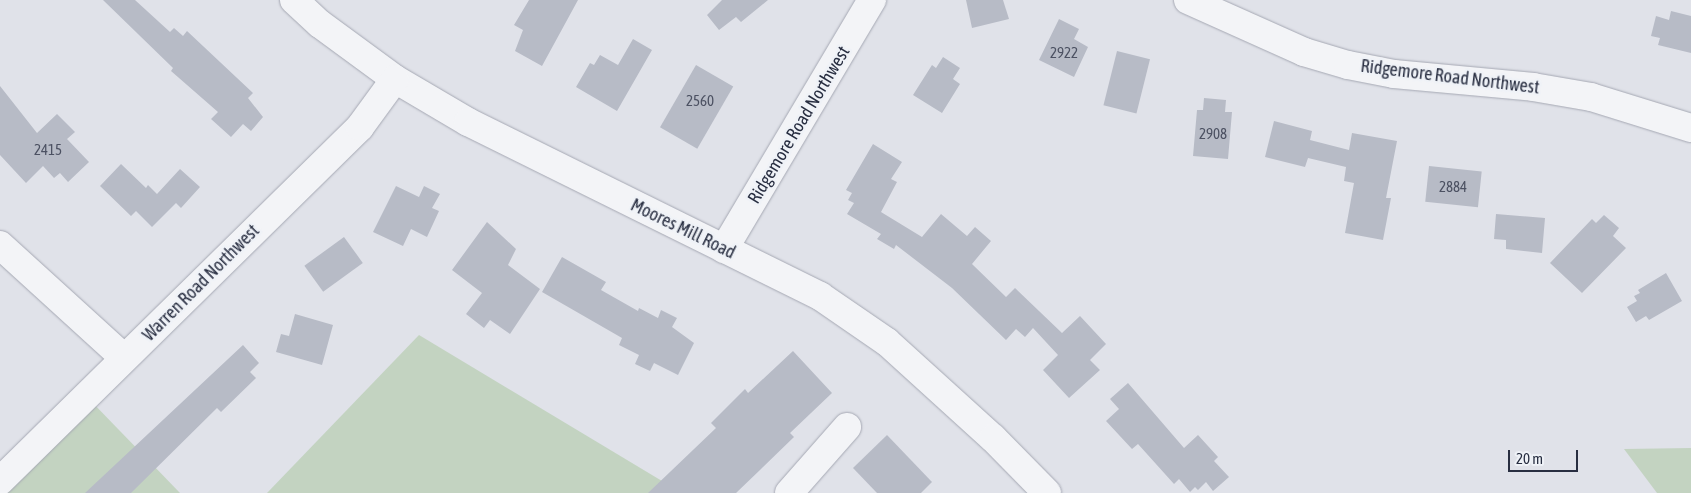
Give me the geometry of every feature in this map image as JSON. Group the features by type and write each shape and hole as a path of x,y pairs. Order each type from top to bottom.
{"street":[{"name":"Moores Mill Road","path":"294,0 320,24 394,79 468,122 820,296 887,342 993,438 1047,493"},
{"name":"Ridgemore Road Northwest","path":"724,249 872,0"},
{"name":"Ridgemore Road Northwest","path":"1188,0 1235,24 1304,52 1348,65 1394,74 1533,87 1590,97 1691,128"},
{"name":"Warren Road Northwest","path":"0,481 360,127 394,79"},
{"path":"0,245 124,358"},
{"path":"798,490 847,427"}],"green space":[{"path":"419,335 682,493 267,493"},
{"path":"89,399 180,493 0,493"},
{"path":"1691,448 1691,493 1657,493 1624,449"}],"building":[{"path":"103,0 135,0 170,32 174,28 183,36 187,31 253,93 248,98 263,117 251,131 243,124 231,137 211,119 218,112 171,71 173,68"},
{"path":"529,0 578,0 542,66 515,51 523,30 514,25"},
{"path":"722,0 768,0 741,22 736,17 719,30 707,15"},
{"path":"966,0 1003,0 1009,19 972,28"},
{"path":"1671,11 1691,16 1691,53 1658,45 1660,38 1651,36 1656,16 1669,20"},
{"path":"1059,19 1079,29 1074,39 1088,47 1074,77 1039,60"},
{"path":"633,39 652,50 617,111 576,87 590,63 594,65 600,55 618,65"},
{"path":"1117,51 1150,59 1136,114 1103,105"},
{"path":"943,57 960,68 953,79 960,84 942,113 913,95 932,65 936,68"},
{"path":"696,65 733,86 697,149 660,127"},
{"path":"0,86 37,133 57,114 75,132 67,139 89,162 68,182 60,173 54,178 43,166 26,183 0,155"},
{"path":"1204,98 1226,100 1225,112 1232,112 1228,159 1193,156 1197,110 1203,110"},
{"path":"1274,121 1312,131 1310,140 1349,150 1352,133 1397,141 1386,198 1391,198 1383,240 1345,233 1354,183 1344,181 1346,167 1308,158 1305,167 1265,157"},
{"path":"873,144 902,162 891,179 897,182 881,212 922,237 941,214 967,236 975,227 991,241 972,264 1006,297 1015,288 1062,333 1080,316 1106,344 1090,360 1100,370 1069,398 1043,370 1058,355 1033,328 1025,337 1016,329 1006,340 952,288 896,245 894,249 877,239 881,234 847,214 854,203 848,200 852,193 846,190"},
{"path":"121,164 146,188 148,185 157,194 180,169 200,187 181,208 176,203 152,227 136,211 131,216 100,186"},
{"path":"1429,166 1482,172 1478,207 1425,202"},
{"path":"396,186 419,197 424,186 440,194 432,208 439,211 427,237 411,229 403,246 373,232"},
{"path":"1496,214 1545,218 1542,253 1506,249 1506,240 1494,239"},
{"path":"1604,215 1619,228 1613,236 1626,248 1582,293 1550,263 1592,219 1596,223"},
{"path":"487,222 516,249 508,265 540,289 510,334 490,320 484,328 466,314 482,293 452,270"},
{"path":"344,237 363,263 323,292 304,266"},
{"path":"562,257 606,282 601,290 638,311 639,308 658,318 661,310 677,318 672,327 694,343 678,375 654,363 650,371 635,364 639,355 619,345 622,338 542,292"},
{"path":"1666,273 1682,301 1649,320 1646,316 1636,322 1627,307 1637,301 1634,296 1640,293 1638,290"},
{"path":"295,314 333,325 322,365 276,352 281,334 289,336"},
{"path":"243,345 259,363 250,372 256,378 221,412 217,408 131,493 85,493"},
{"path":"793,351 832,393 790,433 794,437 736,493 648,493 716,428 711,423 745,389 748,393"},
{"path":"1128,383 1184,448 1198,435 1218,457 1214,461 1229,477 1213,491 1206,482 1198,490 1195,487 1190,492 1179,479 1174,484 1138,444 1132,449 1106,421 1119,409 1110,399"},
{"path":"887,435 932,482 921,493 877,493 853,468"}]}
